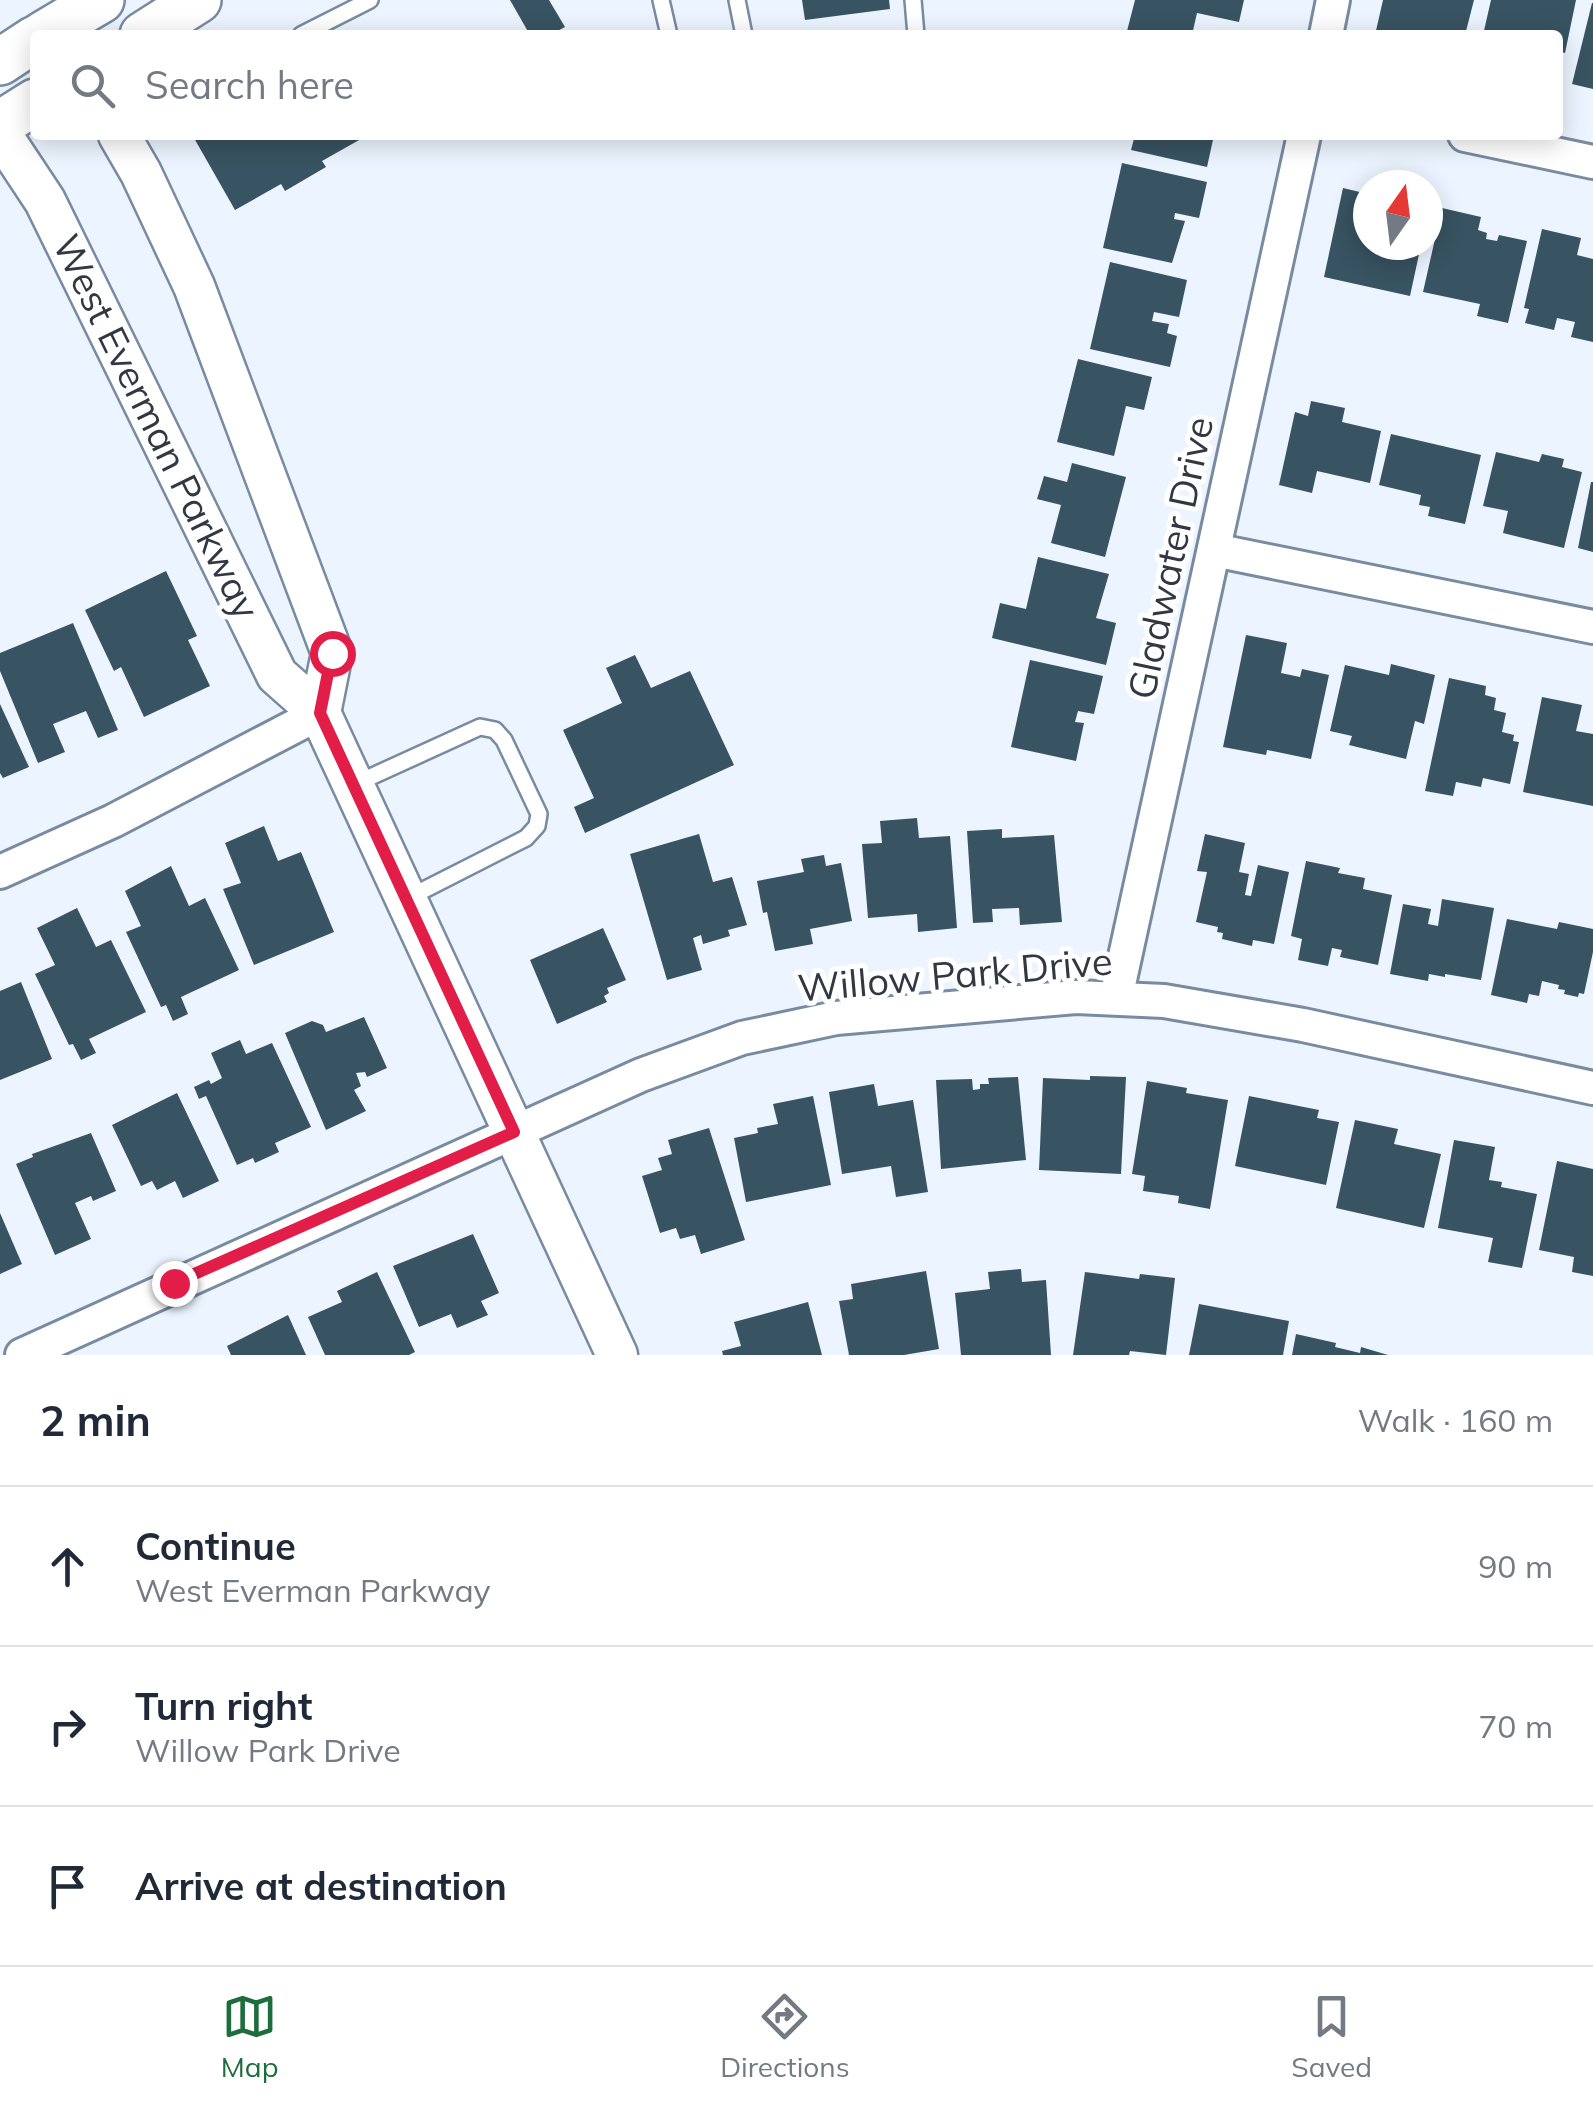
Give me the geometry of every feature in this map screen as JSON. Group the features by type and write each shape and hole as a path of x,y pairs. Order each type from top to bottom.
{"main road":[{"path":"42,28 101,0"},
{"path":"151,30 198,0"},
{"path":"0,62 30,38"},
{"path":"0,124 30,105"}],"street":[{"path":"1327,30 1334,0"},
{"name":"West Everman Parkway","path":"0,134 45,201 276,674 320,713 617,1355"},
{"name":"West Everman Parkway","path":"121,140 141,173 194,286 332,653 320,713"},
{"name":"Gladwater Drive","path":"1116,998 1303,140"},
{"path":"1489,140 1593,162"},
{"path":"1214,550 1593,628"},
{"path":"0,872 112,821 320,713"},
{"name":"Willow Park Drive","path":"22,1355 641,1075 761,1034 836,1018 1076,997 1164,1001 1302,1025 1593,1088"}],"lane":[{"path":"310,30 370,0"},
{"path":"660,0 668,30"},
{"path":"737,0 743,30"},
{"path":"914,0 916,30"},
{"path":"353,784 480,727 496,730 504,740 539,814 536,826 526,838 406,899"}],"building":[{"path":"510,0 549,0 565,27 559,30 527,30"},
{"path":"802,0 889,0 890,9 805,20"},
{"path":"1135,0 1244,0 1239,22 1197,13 1193,30 1127,30"},
{"path":"1383,0 1474,0 1466,30 1376,30"},
{"path":"1491,0 1576,0 1565,53 1563,30 1484,30"},
{"path":"1593,3 1593,89 1572,84"},
{"path":"195,140 359,140 322,161 326,167 285,191 281,184 235,210"},
{"path":"1134,140 1213,140 1207,167 1131,150"},
{"path":"1122,163 1207,182 1199,218 1175,213 1174,219 1185,221 1172,263 1103,248"},
{"path":"1343,188 1353,190 1353,260 1418,260 1410,296 1324,277"},
{"path":"1443,208 1481,217 1478,230 1487,233 1486,239 1497,241 1499,235 1527,241 1508,323 1477,316 1480,304 1423,292 1430,260 1443,260"},
{"path":"1542,229 1581,238 1577,255 1593,259 1593,342 1571,337 1575,322 1557,318 1554,330 1525,323 1529,309 1524,308"},
{"path":"1110,262 1187,280 1179,317 1154,312 1152,321 1169,324 1167,333 1177,336 1170,367 1090,349"},
{"path":"1078,359 1152,377 1144,410 1126,406 1114,456 1057,442"},
{"path":"1311,401 1345,408 1342,422 1381,431 1370,483 1317,471 1312,493 1279,485 1295,412 1308,416"},
{"path":"1391,434 1481,455 1465,524 1428,516 1430,507 1419,505 1421,495 1379,485"},
{"path":"1496,452 1539,462 1542,454 1564,459 1562,467 1582,472 1564,548 1503,533 1508,511 1483,506"},
{"path":"1072,463 1126,477 1105,557 1051,543 1061,505 1037,499 1044,476 1067,482"},
{"path":"1593,482 1593,552 1578,548"},
{"path":"1038,557 1109,574 1096,618 1116,623 1106,665 992,638 1000,603 1026,609"},
{"path":"166,571 197,636 188,640 210,686 144,717 121,667 114,671 85,610"},
{"path":"73,623 118,730 98,738 86,711 53,724 65,752 38,763 0,671 0,653"},
{"path":"1246,635 1287,643 1281,673 1300,677 1302,669 1329,675 1311,759 1223,747"},
{"path":"635,655 651,688 690,671 734,765 585,833 574,807 594,798 563,730 622,703 606,668"},
{"path":"1030,660 1103,676 1094,714 1078,711 1075,722 1084,723 1076,761 1011,747"},
{"path":"1391,664 1435,675 1424,724 1415,721 1406,759 1349,745 1352,736 1330,731 1345,665 1389,675"},
{"path":"1449,678 1486,686 1485,695 1496,698 1494,710 1506,713 1502,732 1514,735 1513,741 1519,742 1510,784 1483,778 1481,787 1456,782 1453,796 1425,791"},
{"path":"1542,697 1582,705 1576,731 1593,734 1593,806 1523,792"},
{"path":"0,704 29,767 3,778 0,773"},
{"path":"917,818 919,838 950,836 957,928 918,932 917,914 868,918 862,844 882,843 880,821"},
{"path":"264,826 278,861 301,852 334,932 254,965 223,889 241,883 225,843"},
{"path":"1002,829 1002,838 1054,835 1062,922 1020,925 1019,908 992,909 993,922 973,923 967,831"},
{"path":"699,834 713,882 732,877 747,925 728,930 730,936 703,944 701,935 693,938 702,970 667,980 630,854"},
{"path":"1205,834 1245,843 1239,872 1249,874 1245,895 1251,896 1258,865 1289,872 1274,944 1253,940 1252,946 1222,939 1218,927 1196,922 1207,872 1197,871"},
{"path":"824,855 826,866 841,863 852,921 810,929 813,944 775,951 757,881 804,872 801,859"},
{"path":"1306,861 1340,868 1338,873 1365,878 1363,889 1392,895 1378,965 1340,957 1342,950 1332,948 1328,966 1298,960 1302,939 1291,936"},
{"path":"171,866 189,906 205,898 239,970 181,997 188,1014 173,1021 166,1005 161,1007 126,932 141,926 125,891"},
{"path":"1442,899 1494,908 1481,980 1429,974 1428,981 1390,974 1403,904 1431,909 1428,924 1438,926"},
{"path":"77,908 96,947 111,940 146,1012 89,1039 96,1053 81,1060 73,1044 69,1045 35,974 55,965 37,928"},
{"path":"1507,919 1557,929 1559,922 1593,929 1593,952 1584,994 1564,994 1559,985 1542,981 1539,996 1529,994 1527,1003 1491,995"},
{"path":"603,928 626,980 607,988 607,1002 557,1024 530,960"},
{"path":"21,982 52,1059 0,1080 0,991"},
{"path":"364,1017 387,1068 367,1077 365,1072 356,1073 361,1086 354,1090 366,1111 326,1130 285,1033 312,1021 323,1025 326,1032"},
{"path":"240,1040 246,1054 272,1043 311,1127 275,1143 279,1152 255,1163 253,1158 237,1165 206,1096 199,1099 194,1087 222,1078 211,1053"},
{"path":"1090,1076 1126,1077 1121,1174 1039,1170 1043,1078 1090,1080"},
{"path":"1018,1077 1026,1160 941,1169 936,1080 972,1079 973,1090 980,1089 980,1084 989,1084 988,1078"},
{"path":"1147,1081 1228,1100 1210,1209 1178,1203 1179,1196 1143,1191 1145,1176 1132,1174"},
{"path":"874,1084 878,1106 913,1100 928,1192 896,1197 891,1166 842,1174 829,1092"},
{"path":"177,1093 219,1181 183,1198 175,1181 157,1190 152,1181 141,1186 112,1125"},
{"path":"813,1096 831,1185 746,1202 734,1138 778,1124 773,1104"},
{"path":"1249,1096 1319,1110 1317,1118 1339,1122 1326,1185 1235,1166"},
{"path":"1355,1120 1398,1129 1394,1144 1441,1154 1424,1228 1336,1208"},
{"path":"709,1128 745,1240 701,1254 695,1235 680,1239 676,1228 660,1233 642,1176 662,1170 658,1158 672,1154 668,1140"},
{"path":"91,1133 116,1191 93,1201 91,1196 75,1203 91,1239 55,1255 16,1164 33,1157 32,1154"},
{"path":"1454,1140 1495,1147 1489,1180 1502,1182 1501,1187 1537,1194 1522,1268 1488,1262 1493,1238 1438,1228"},
{"path":"1557,1161 1593,1169 1593,1276 1572,1272 1574,1257 1539,1250"},
{"path":"0,1213 22,1264 0,1274"},
{"path":"473,1234 499,1293 481,1301 488,1315 457,1328 451,1314 419,1327 393,1266"},
{"path":"1021,1269 1022,1282 1046,1280 1051,1355 961,1355 955,1293 990,1289 988,1272"},
{"path":"926,1271 939,1349 904,1355 849,1355 839,1301 853,1299 851,1284"},
{"path":"377,1272 415,1352 325,1355 308,1317 342,1302 337,1291"},
{"path":"1085,1272 1139,1279 1140,1274 1175,1278 1166,1355 1130,1351 1129,1355 1073,1355"},
{"path":"808,1302 822,1355 723,1355 722,1351 741,1346 734,1322"},
{"path":"1199,1304 1289,1321 1283,1355 1189,1355"},
{"path":"288,1315 306,1355 231,1355 227,1346"},
{"path":"1296,1334 1360,1353 1361,1347 1388,1355 1292,1355"}],"route":[{"path":"174,1283 514,1132 320,713 332,653"}]}
